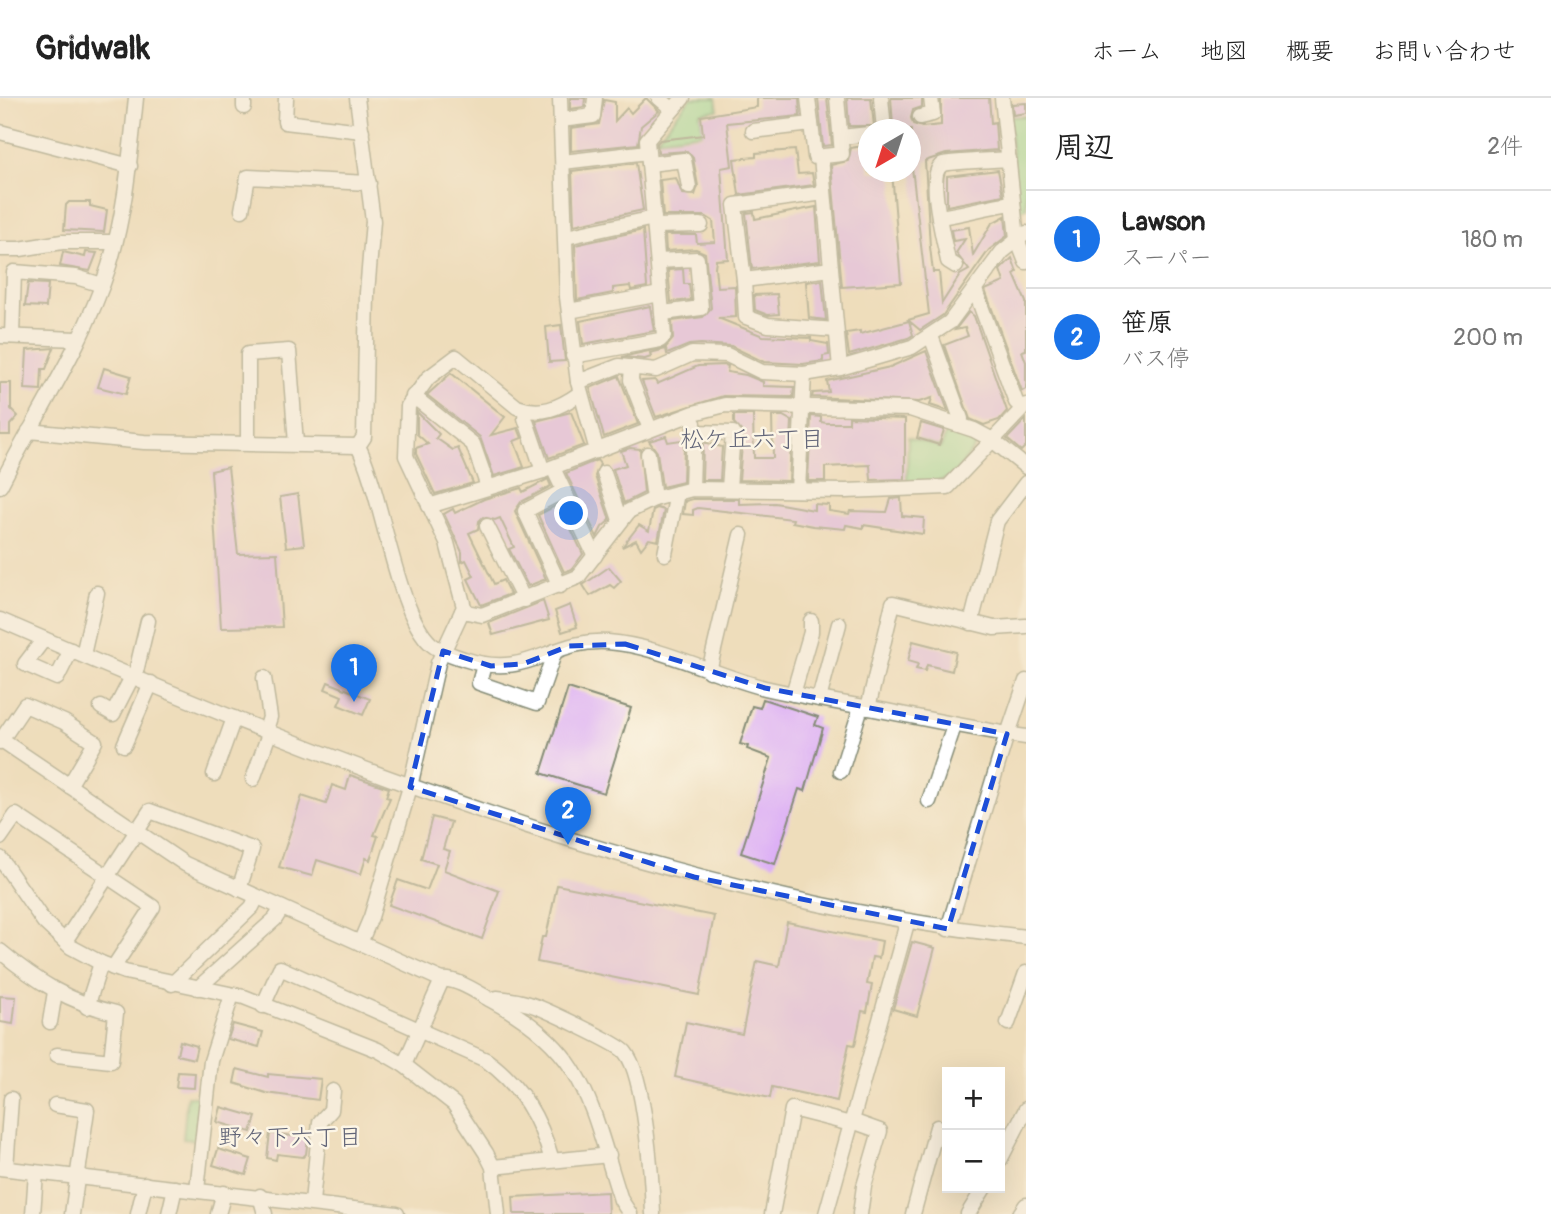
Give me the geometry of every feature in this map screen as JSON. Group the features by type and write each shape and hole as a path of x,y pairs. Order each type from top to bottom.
{"street":[{"path":"0,486 5,464 29,430 77,340 102,285 115,242 130,166 136,98"},
{"path":"286,98 285,122 362,131"},
{"path":"356,98 373,221 367,293 364,437 358,446"},
{"path":"560,98 573,356 578,388 597,451"},
{"path":"561,120 593,116 594,98"},
{"path":"573,356 660,340 664,336 648,158 650,134 678,103 659,98"},
{"path":"808,98 815,157 842,154 837,98"},
{"path":"881,98 883,119"},
{"path":"920,117 933,114 931,98"},
{"path":"1002,98 1013,203 1026,262"},
{"path":"753,131 811,124"},
{"path":"0,132 130,166"},
{"path":"841,137 858,135"},
{"path":"821,157 840,368"},
{"path":"563,162 648,158 684,160 689,187"},
{"path":"956,266 948,261 939,217 934,181 941,165 1009,159"},
{"path":"242,210 248,177 369,183"},
{"path":"824,193 735,205 746,317 768,325 836,330"},
{"path":"939,217 963,214 985,206 1013,203"},
{"path":"566,237 654,222 701,225"},
{"path":"360,943 371,917 410,787 443,651 462,611 462,600 447,543 406,456 409,432 405,415 413,396 428,378 456,357 517,407 527,411 556,409 578,388 612,367 656,370 692,354 727,355 762,372 804,374 840,368 912,347 932,336 950,322 1002,252 1022,236"},
{"path":"0,249 20,249 61,242 115,242"},
{"path":"658,261 696,259 698,271 701,308 663,313"},
{"path":"744,280 831,269"},
{"path":"77,340 6,336 14,272 76,277 102,285"},
{"path":"462,611 482,615 578,577 620,520 629,511 654,499 685,491 729,488 798,490 948,487 956,483 991,439 1024,406 1016,402 975,290"},
{"path":"569,311 660,294"},
{"path":"932,336 961,419 960,425"},
{"path":"248,443 248,354 289,351 296,444"},
{"path":"632,367 631,380 650,429"},
{"path":"798,490 804,374"},
{"path":"413,396 473,444 488,487"},
{"path":"429,506 548,470 650,429 725,405 910,409 960,425 991,439 1026,467"},
{"path":"527,411 525,418 548,470 563,491 595,556"},
{"path":"665,554 685,491 694,432 694,413"},
{"path":"29,430 144,442 358,446"},
{"path":"694,432 733,433 729,488"},
{"path":"358,446 411,610 429,642 443,651 484,665 517,666 555,651 594,642 616,643 793,694 954,726 1026,737"},
{"path":"648,454 654,499"},
{"path":"604,473 620,520"},
{"path":"971,623 994,530 1003,510 1026,482"},
{"path":"560,586 525,510 563,491"},
{"path":"487,526 524,600"},
{"path":"709,671 741,535"},
{"path":"44,639 25,664 57,677 77,652 97,593"},
{"path":"841,771 864,707 893,603 994,628 1026,626"},
{"path":"0,620 234,718 410,787 694,877 907,923 1026,937"},
{"path":"101,707 113,714 134,675 148,621"},
{"path":"793,694 811,632 811,621"},
{"path":"819,699 839,624"},
{"path":"484,665 479,683 537,703 555,651"},
{"path":"254,779 270,717 264,678"},
{"path":"948,929 1007,734 1026,681"},
{"path":"124,745 151,683"},
{"path":"69,786 95,742 64,722 25,705 0,740 185,864 442,980 448,979 484,996 541,1031 567,1058 584,1085 609,1155 621,1200 630,1214"},
{"path":"214,774 234,718"},
{"path":"929,801 954,726"},
{"path":"65,941 150,811 252,849 239,889"},
{"path":"0,838 16,815 153,907 107,965 87,1007"},
{"path":"0,858 44,922 65,941 107,965 172,984 232,995 378,1050 404,1065 454,1104 493,1167 498,1214"},
{"path":"172,984 252,907 257,897"},
{"path":"198,988 275,919 282,908"},
{"path":"826,1214 907,923"},
{"path":"0,951 54,992 87,1007 116,1013 111,1061 57,1055"},
{"path":"263,1006 280,968 486,1060 510,1080 529,1103 552,1160"},
{"path":"1008,1023 1026,973"},
{"path":"404,1065 442,980"},
{"path":"50,1022 54,992"},
{"path":"197,1190 211,1061 232,995"},
{"path":"484,996 531,1004 624,1051 636,1075 644,1132 650,1144 653,1214"},
{"path":"312,1202 320,1122 331,1110 333,1091"},
{"path":"11,1099 3,1168 397,1214"},
{"path":"55,1105 87,1111 72,1214"},
{"path":"772,1214 792,1109 880,1131 864,1185 860,1214"},
{"path":"1005,1143 1026,1109"},
{"path":"913,1214 937,1127 942,1128"},
{"path":"493,1167 609,1155"},
{"path":"33,1214 36,1173"},
{"path":"138,1214 145,1184"},
{"path":"169,1214 175,1188"},
{"path":"218,1214 224,1193"},
{"path":"968,1214 981,1193"},
{"path":"260,1196 265,1214"},
{"path":"1020,1214 1026,1205"}],"highlighted area":[{"path":"625,644 765,688 1007,734 948,929 694,877 410,787 443,651 491,666 523,664 569,646"}],"green space":[{"path":"691,98 716,98 718,110 700,113 703,133 656,139"},
{"path":"1026,116 1026,208 1017,211 1009,117"},
{"path":"948,428 978,437 979,441 951,476 935,482 907,484 908,437 941,447"},
{"path":"187,1096 199,1097 196,1140 183,1139"}],"building":[{"path":"570,98 585,98 584,107 570,109"},
{"path":"646,98 659,111 641,126 638,144 571,151 571,128 599,124 604,100 615,102 615,121 627,108 631,113"},
{"path":"757,98 799,98 800,116 727,123 732,166 721,168 728,259 716,260 715,267 717,287 735,286 736,317 718,318 763,336 811,338 811,341 828,344 829,355 823,356 823,361 803,364 764,362 731,346 701,344 689,345 667,354 666,349 650,353 651,357 645,359 622,357 666,347 673,339 672,321 703,317 711,308 705,253 696,249 666,251 665,235 696,235 697,243 715,242 713,221 705,216 663,216 660,180 676,178 682,194 695,195 698,186 693,158 687,151 658,153 657,143 660,140 703,135 701,116 757,107"},
{"path":"818,98 827,98 832,145 823,146"},
{"path":"847,98 871,98 873,119 858,119 858,126 849,126"},
{"path":"891,98 922,98 922,107 913,110 911,119 892,119"},
{"path":"941,98 989,98 991,123 995,122 997,150 946,154 925,161 930,247 933,272 939,272 942,303 960,275 969,270 956,253 965,239 953,241 951,230 969,227 973,255 992,223 1005,216 1007,236 989,250 943,315 920,330 908,320 929,314 914,182 921,182 921,127 941,125"},
{"path":"1026,103 1026,113 1013,115 1012,104"},
{"path":"858,147 858,182 893,182 901,283 842,287 831,165 848,161 851,148"},
{"path":"795,150 798,174 812,173 814,185 739,195 734,159 756,157 756,153"},
{"path":"636,163 643,210 574,225 572,171"},
{"path":"998,170 1003,195 947,206 947,176"},
{"path":"69,202 90,202 90,206 107,210 104,232 64,230 66,205"},
{"path":"816,207 820,261 752,269 746,213 754,212 755,219"},
{"path":"643,230 647,287 631,290 630,286 613,288 613,293 577,300 575,245"},
{"path":"63,252 85,257 86,252 97,253 90,271 60,266"},
{"path":"1012,258 1017,272 1014,274 1026,302 1026,350 1022,351 1026,362 1026,389 1022,391 985,290 1004,282 1000,270"},
{"path":"683,269 684,284 689,284 691,300 671,302 668,270"},
{"path":"822,280 826,320 809,318 806,282"},
{"path":"28,283 48,284 46,307 25,306"},
{"path":"777,294 779,314 768,315 755,310 754,295"},
{"path":"650,306 654,331 583,344 580,321"},
{"path":"969,312 974,316 1007,411 999,420 984,425 970,419 944,345 968,336 965,328 955,330"},
{"path":"909,321 913,335 908,338 849,355 846,333 860,331 860,334"},
{"path":"561,325 565,361 549,362 546,327"},
{"path":"54,348 46,369 42,369 41,390 25,389 27,350"},
{"path":"926,351 948,411 930,405 932,398 919,402 812,397 813,393 829,392 827,381 890,367"},
{"path":"698,366 728,366 727,372 746,375 763,382 763,386 794,387 793,397 723,396 656,417 642,381 655,380 657,384"},
{"path":"104,368 131,376 126,394 98,387"},
{"path":"451,373 505,417 491,435 518,428 522,438 514,441 524,467 494,476 480,437 427,395"},
{"path":"619,376 638,424 604,437 590,388"},
{"path":"0,383 11,383 11,409 18,416 10,425 10,435 0,435"},
{"path":"417,412 439,434 436,438 453,450 458,448 473,483 435,494 416,454 416,448 428,444 417,434"},
{"path":"571,412 584,445 549,458 536,421"},
{"path":"734,415 753,415 754,458 773,458 772,416 783,416 792,421 789,481 739,480 743,433 734,423"},
{"path":"811,416 821,417 821,422 826,423 849,423 849,417 905,419 905,479 871,480 870,465 825,467 825,481 808,481"},
{"path":"1026,419 1026,446 1021,451 1007,439"},
{"path":"921,423 944,430 939,445 917,438"},
{"path":"666,436 668,442 681,440 684,446 683,482 662,487 657,452 649,441"},
{"path":"703,442 722,447 720,480 702,480"},
{"path":"640,449 644,493 624,503 613,469 626,465 621,451"},
{"path":"597,460 600,464 595,476 610,520 602,527 597,537 566,473"},
{"path":"228,467 238,554 277,553 282,627 221,628 211,471"},
{"path":"548,479 551,486 521,502 515,511 546,579 528,586 509,549 514,547 500,518 495,520 483,517 479,521 478,529 469,533 494,584 503,580 510,594 481,605 468,579 474,576 466,560 462,562 462,552 444,514 453,509 455,513 484,499 521,488 523,492"},
{"path":"298,494 304,545 286,547 280,497"},
{"path":"901,498 902,516 924,518 923,534 863,525 863,528 846,525 845,529 813,526 792,522 793,519 698,508 693,510 693,515 683,514 685,501 693,499 739,499 739,504 775,503 814,510 814,504 829,505 829,511 849,514 850,511 887,512 891,499"},
{"path":"559,504 583,554 572,569 564,572 538,515"},
{"path":"653,510 664,510 658,541 649,539 641,549 636,540 622,547 639,525 649,531"},
{"path":"609,567 621,581 614,588 610,585 590,596 583,585"},
{"path":"543,601 549,620 493,635 489,623"},
{"path":"570,605 577,627 562,632 555,611"},
{"path":"913,641 956,652 952,671 927,665 925,671 916,669 918,664 908,661"},
{"path":"328,682 370,699 363,715 338,705 342,696 325,689"},
{"path":"568,688 631,708 604,793 541,773"},
{"path":"763,699 818,717 815,725 823,728 805,791 799,789 775,864 741,853 771,758 740,744 752,706 760,708"},
{"path":"350,775 389,788 386,797 390,798 374,835 378,836 370,860 366,858 361,874 317,860 312,876 279,867 302,796 326,804 332,785 346,790"},
{"path":"432,817 451,822 443,849 450,851 444,870 499,891 482,939 389,905 398,880 427,890 437,864 421,859"},
{"path":"557,885 714,916 699,995 537,962 542,937 546,937"},
{"path":"787,922 882,941 879,958 872,957 867,984 872,985 867,1012 862,1011 855,1045 849,1044 837,1101 772,1087 770,1098 675,1077 686,1022 742,1034 757,961 779,966"},
{"path":"912,942 935,948 917,1016 893,1009"},
{"path":"0,996 16,997 13,1024 0,1022"},
{"path":"233,1024 263,1032 259,1047 228,1039"},
{"path":"180,1041 197,1046 194,1059 177,1055"},
{"path":"237,1069 268,1077 268,1074 321,1079 318,1100 266,1093 234,1083"},
{"path":"178,1072 195,1073 194,1088 176,1087"},
{"path":"221,1107 256,1117 251,1132 217,1122"},
{"path":"270,1133 308,1138 306,1154 303,1157 277,1154 276,1160 267,1158"},
{"path":"218,1149 251,1159 246,1175 213,1165"},
{"path":"607,1192 608,1214 514,1214 513,1197"}],"place":[{"name":"Lawson","path":"354,702"},
{"name":"笹原","path":"568,845"}],"district":[{"name":"松ケ丘六丁目","path":"752,439"},
{"name":"野々下六丁目","path":"290,1137"}]}
